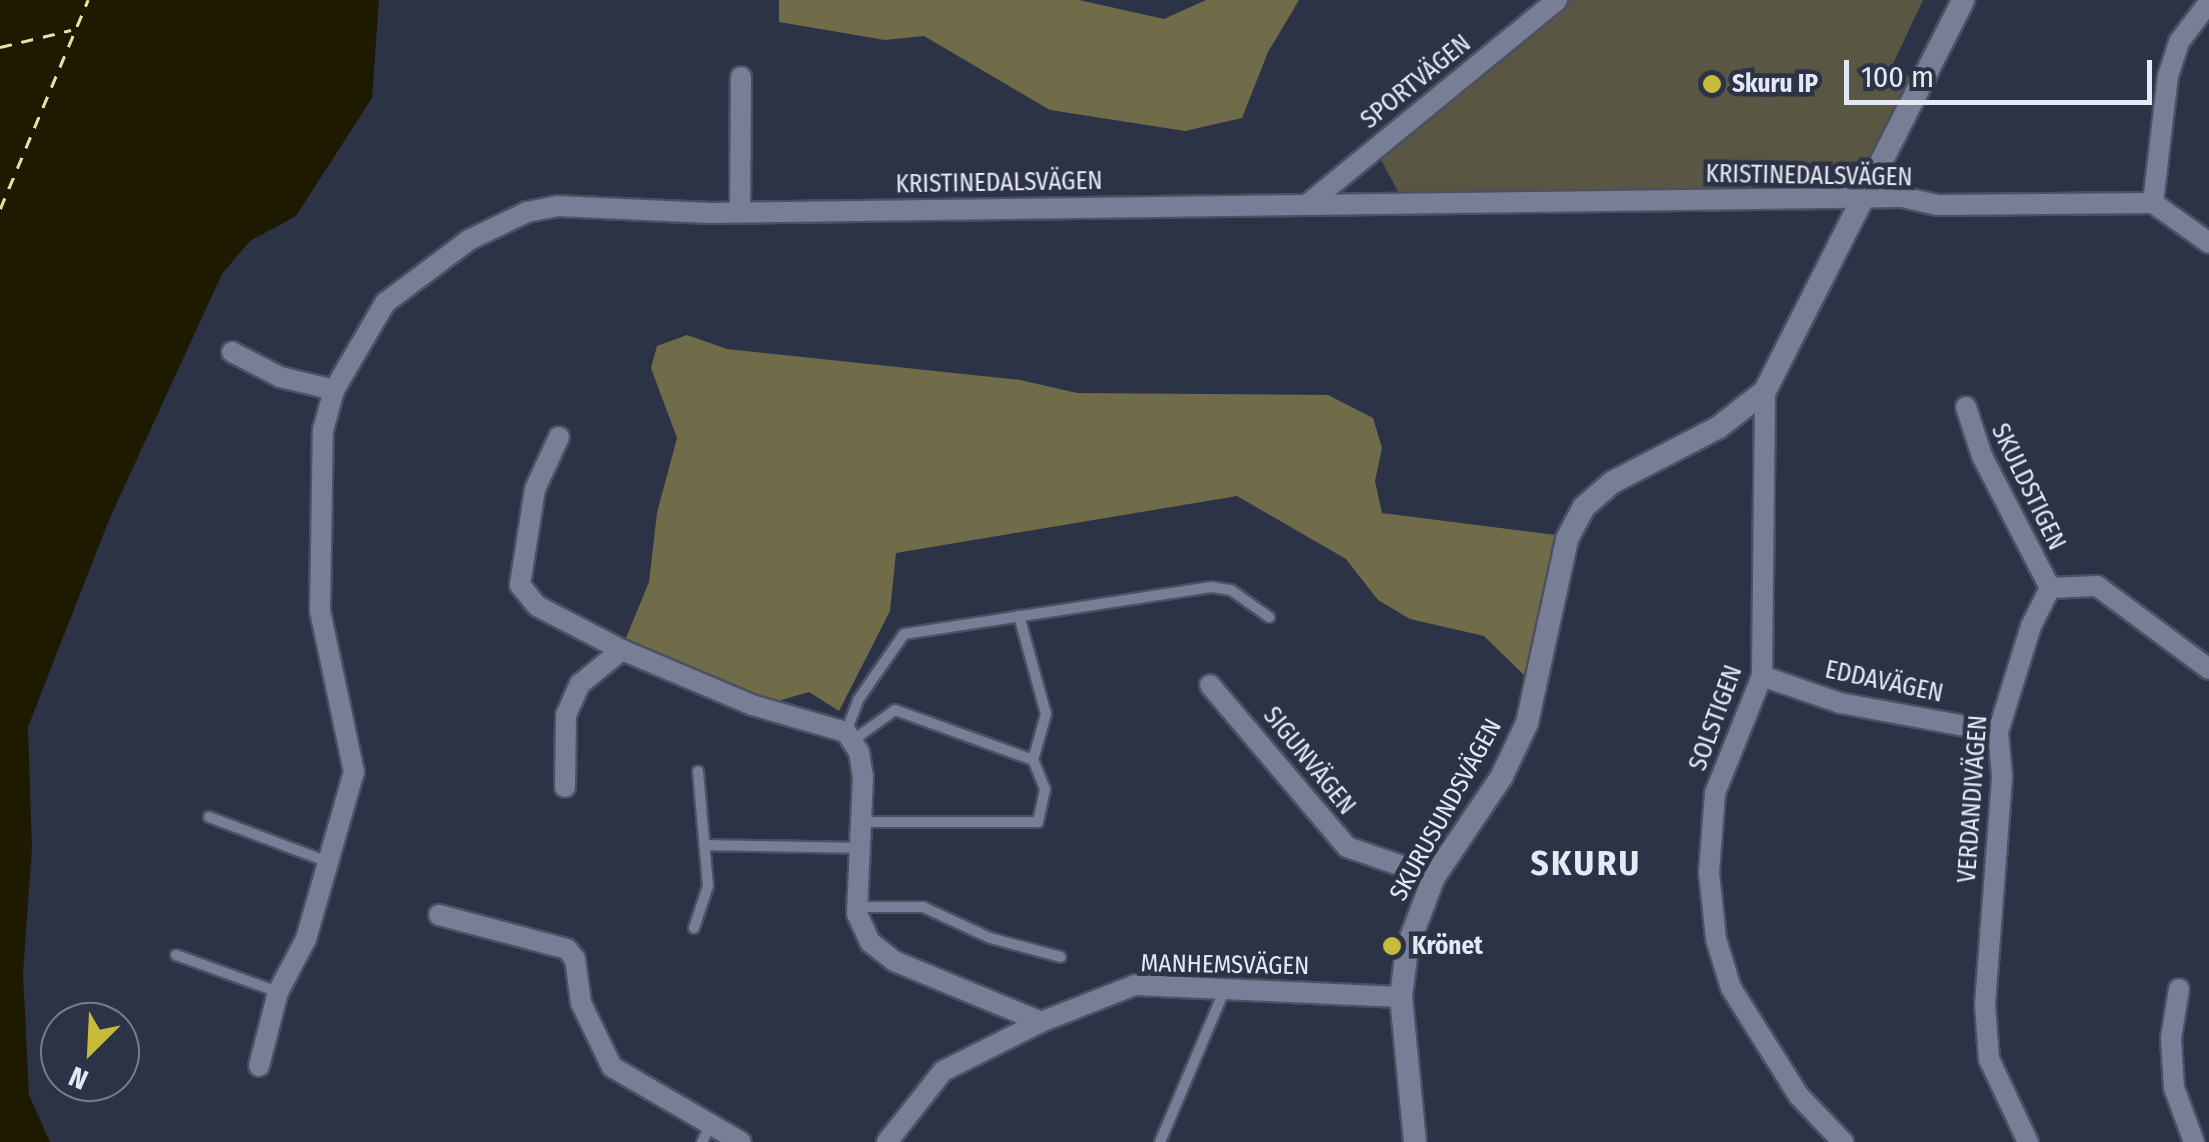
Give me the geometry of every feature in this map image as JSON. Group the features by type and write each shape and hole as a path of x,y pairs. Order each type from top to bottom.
{"street":[{"name":"SPORTVÄGEN","path":"1308,204 1557,0"},
{"name":"SKURUSUNDSVÄGEN","path":"1415,1142 1400,997 1407,948 1434,878 1502,776 1526,723 1557,572 1584,508 1613,482 1719,427 1764,391 1963,0"},
{"path":"2209,2 2179,42 2168,76 2154,202 2209,243"},
{"path":"740,78 740,212"},
{"name":"KRISTINEDALSVÄGEN","path":"259,1066 278,992 306,938 354,772 320,611 323,430 334,390 386,303 469,240 527,212 557,206 740,212 1862,197 1937,206 2154,202"},
{"path":"232,352 280,376 334,390"},
{"name":"SOLSTIGEN","path":"1764,391 1762,676 1715,793 1709,874 1716,939 1731,988 1798,1096 1842,1142"},
{"name":"SKULDSTIGEN","path":"1966,407 1982,456 2050,588"},
{"path":"559,437 535,488 520,585 538,606 622,650 752,705 849,736 864,776 857,907 870,942 894,960 1041,1022"},
{"path":"2050,588 2097,586 2209,670"},
{"name":"VERDANDIVÄGEN","path":"2028,1142 1989,1059 1986,1022 2002,776 1998,732 2050,588"},
{"path":"565,787 566,715 580,684 622,650"},
{"name":"EDDAVÄGEN","path":"1762,676 1840,703 1998,732"},
{"name":"SIGUNVÄGEN","path":"1210,685 1346,846 1434,878"},
{"path":"439,915 567,949 576,959 581,1004 612,1067 706,1134 741,1142"},
{"name":"MANHEMSVÄGEN","path":"888,1142 943,1071 1041,1022 1135,985 1400,997"},
{"path":"2178,990 2171,1038 2174,1088 2194,1142"}],"lane":[{"path":"849,736 858,700 904,634 1211,586 1230,590 1269,617"},
{"path":"860,822 1034,826 1045,789 1034,760 1046,714 1019,616"},
{"path":"849,736 894,710 1034,760"},
{"path":"694,928 708,886 698,770"},
{"path":"209,817 328,862"},
{"path":"707,845 858,848"},
{"path":"857,907 923,908 990,938 1060,957"},
{"path":"176,954 278,992"},
{"path":"1160,1142 1225,988"}],"shaded area":[{"path":"0,0 379,0 372,98 296,216 250,241 222,274 109,520 28,727 32,848 23,973 29,1095 50,1142 0,1142"},
{"path":"779,0 1079,0 1164,19 1206,0 1299,0 1268,52 1242,118 1185,131 1050,110 924,36 885,40 779,22"},
{"path":"1567,0 1923,0 1892,66 1910,77 1858,177 1834,189 1401,197 1380,158"},
{"path":"687,335 727,349 1020,380 1077,393 1328,395 1373,418 1382,448 1375,481 1382,513 1556,535 1526,677 1484,636 1410,619 1378,600 1346,559 1237,496 896,553 890,611 839,711 809,692 774,702 734,689 626,638 649,582 657,513 677,438 651,368 657,346"}],"ferry route":[{"path":"0,209 88,0"},
{"path":"0,47 71,30"}],"place":[{"name":"Skuru IP","path":"1712,84"},
{"name":"Krönet","path":"1392,946"}],"district":[{"name":"SKURU","path":"1586,863"}]}
